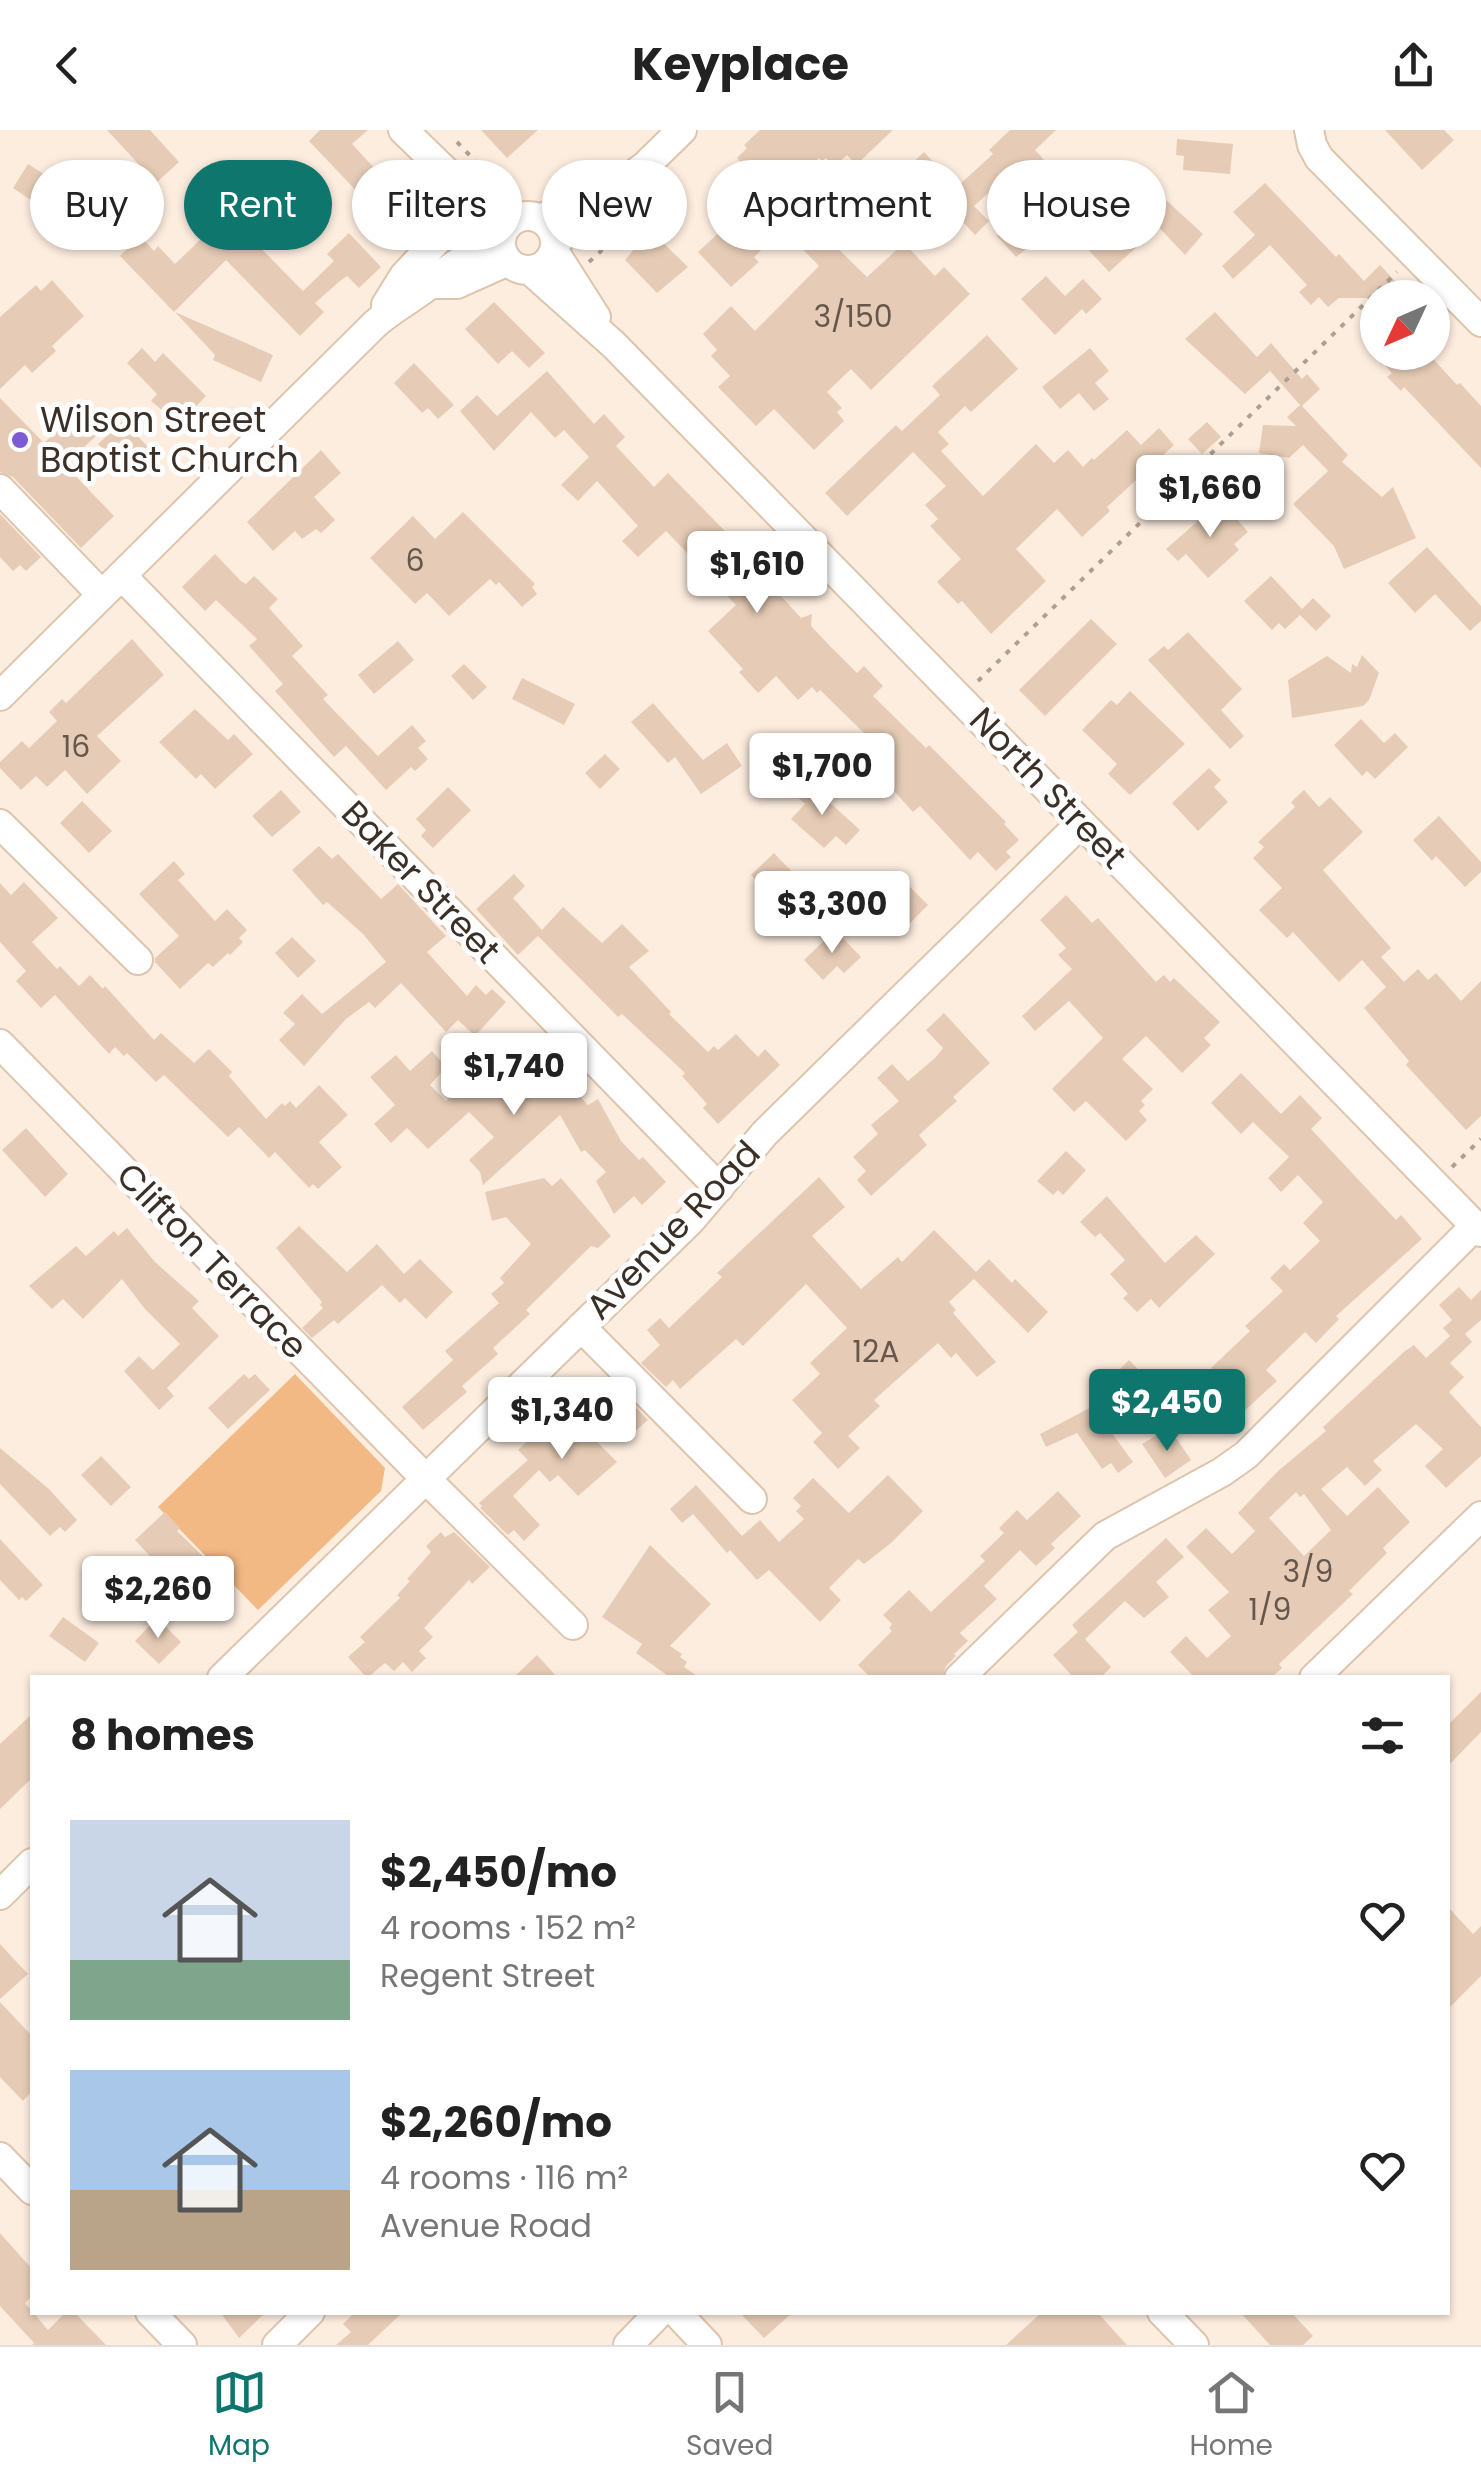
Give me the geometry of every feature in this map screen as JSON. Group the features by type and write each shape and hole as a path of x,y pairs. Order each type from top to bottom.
{"street":[{"name":"North Street","path":"404,130 442,160"},
{"path":"0,696 396,305 431,284 457,284 526,242 593,192 616,188 682,130"},
{"path":"1309,130 1319,158 1481,322"},
{"name":"North Street","path":"522,237 614,345 1478,1229"},
{"path":"374,324 404,276 429,250"},
{"name":"Baker Street","path":"0,488 112,586 719,1188"},
{"name":"Avenue Road","path":"225,1675 692,1220 765,1133 1081,823"},
{"path":"0,824 138,960"},
{"name":"Clifton Terrace","path":"6,1062 573,1625"},
{"path":"962,1675 1105,1536 1246,1455 1478,1229"},
{"path":"581,1327 752,1499"},
{"path":"1319,1675 1481,1516"},
{"path":"0,1895 30,1865"},
{"path":"0,2157 30,2188"},
{"path":"153,2315 182,2345"},
{"path":"277,2345 307,2315"},
{"path":"628,2345 657,2315"},
{"path":"679,2315 707,2345"},
{"path":"1165,2315 1194,2345"}],"path":[{"path":"458,142 461,160"},
{"path":"960,699 1415,255"},
{"path":"1435,1184 1481,1139"}],"shaded area":[{"path":"295,1374 385,1468 381,1491 258,1610 158,1507"}],"building":[{"path":"107,130 150,130 179,162 164,176 164,160 135,160"},
{"path":"320,130 368,130 352,144 367,160 352,160 352,186 332,165 332,160 327,160 309,141"},
{"path":"481,130 538,130 507,158"},
{"path":"760,130 893,130 861,160 852,160 847,155 842,160 739,160 747,148 744,145"},
{"path":"1010,130 1056,130 1035,150 1044,160 987,160 987,194 974,206 987,223 975,235 967,226 967,178 993,154 989,150"},
{"path":"1385,130 1444,130 1454,140 1422,170"},
{"path":"1177,139 1233,144 1230,174 1183,170 1184,156 1176,155"},
{"path":"924,152 932,160 916,160"},
{"path":"28,164 30,165 30,200 13,188"},
{"path":"1265,183 1363,280 1360,280 1360,298 1339,298 1328,307 1319,297 1311,305 1299,292 1307,285 1270,245 1233,279 1222,266 1255,235 1233,212"},
{"path":"1166,200 1203,234 1185,255 1166,235"},
{"path":"349,233 352,250 365,250 381,267 359,288 347,276 340,281 315,303 324,312 300,336 226,260 174,312 120,256 126,250 162,250 175,264 190,250 263,250 303,291 334,261 327,254"},
{"path":"707,244 707,250 761,250 754,257 759,262 731,287 698,252"},
{"path":"633,250 671,250 688,267 657,293 625,260"},
{"path":"803,250 839,250 867,277 896,250 911,250 935,276 944,267 970,294 871,390 851,369 827,392 842,408 837,412 844,421 814,450 774,409 756,426 718,387 730,376 711,356 717,350 703,334 731,306 755,331 819,266"},
{"path":"1089,250 1133,250 1109,272"},
{"path":"1380,265 1394,280 1365,280"},
{"path":"1046,276 1065,296 1083,279 1102,299 1086,314 1082,309 1055,335 1021,299"},
{"path":"52,280 84,316 52,346 56,351 32,373 25,365 0,389 0,317 36,285 41,291"},
{"path":"494,302 545,353 529,368 512,351 498,364 465,329"},
{"path":"175,312 273,355 261,382 213,360 215,355"},
{"path":"1215,312 1257,357 1271,343 1302,379 1307,374 1320,389 1302,406 1348,455 1342,462 1382,497 1393,487 1416,538 1344,569 1334,546 1293,504 1328,471 1303,445 1289,458 1259,453 1263,425 1296,426 1287,417 1300,405 1270,371 1245,394 1185,339"},
{"path":"987,335 1018,369 971,412 965,406 938,432 949,444 941,451 983,496 1036,444 1054,463 1068,450 1083,467 1127,430 1141,445 1159,428 1174,445 1107,507 1110,511 1082,537 1057,509 1016,549 1046,581 991,634 962,601 958,604 937,582 961,559 930,526 938,519 925,505 946,486 913,452 847,516 825,493 896,425 902,431 940,395 932,386"},
{"path":"142,348 155,362 163,353 206,396 179,424 151,401 157,394 127,363"},
{"path":"1090,348 1109,371 1095,383 1109,399 1094,411 1079,393 1060,409 1042,387"},
{"path":"414,363 454,405 438,419 428,408 422,413 394,383"},
{"path":"1389,370 1443,370 1457,385 1460,383 1481,406 1481,468 1404,387 1401,391 1387,377 1392,373"},
{"path":"547,371 594,424 604,414 625,437 616,446 654,487 668,473 775,582 771,585 801,618 812,614 811,626 828,644 857,673 864,666 883,686 873,696 1006,822 1019,840 1006,852 1011,857 996,871 978,852 970,860 920,806 913,812 864,758 873,749 864,741 868,737 820,690 817,693 812,687 798,700 776,676 758,693 739,672 743,669 708,631 736,605 670,535 666,531 638,557 622,541 638,526 597,481 578,501 561,485 589,457 564,430 555,438 531,412 494,451 460,411 477,395 497,416"},
{"name":"Wilson Street Baptist Church","path":"0,398 44,443 76,413 97,435 65,465 114,516 81,548 13,477 0,472"},
{"path":"123,421 150,449 125,473 98,444"},
{"path":"1207,422 1221,437 1202,454 1188,439"},
{"path":"321,450 341,473 314,497 335,520 321,533 316,529 302,539 295,531 273,551 247,522"},
{"path":"1221,501 1248,532 1234,544 1239,550 1208,578 1186,554 1178,561 1166,549"},
{"path":"463,512 535,584 532,587 537,594 522,607 499,582 496,585 490,579 449,616 427,593 415,604 370,558 413,516 435,539"},
{"path":"0,514 41,557 26,571 20,565 13,571 0,557"},
{"path":"1427,547 1481,606 1481,621 1470,631 1435,594 1415,613 1388,583"},
{"path":"215,554 241,581 246,584 254,576 278,599 269,608 303,646 292,656 328,695 323,699 378,756 412,725 426,741 418,748 428,759 415,771 411,767 386,790 346,746 334,757 275,691 283,684 249,646 257,639 216,600 205,611 182,587"},
{"path":"1271,576 1302,609 1313,598 1331,616 1316,631 1300,615 1285,629 1279,623 1272,630 1244,601"},
{"path":"1091,619 1117,644 1045,716 1019,690"},
{"path":"1188,632 1242,689 1221,710 1244,736 1230,749 1148,660 1164,646 1168,650"},
{"path":"132,639 164,675 97,736 121,761 87,794 65,770 47,787 36,776 21,790 0,768 0,762 22,741 29,748 57,721 49,712 62,699 66,703"},
{"path":"398,641 414,660 374,694 358,675"},
{"path":"1362,655 1379,673 1363,706 1292,718 1288,680 1327,656 1351,673 1352,664 1357,667"},
{"path":"464,664 487,687 473,700 451,676"},
{"path":"522,678 575,704 564,725 512,699"},
{"path":"1130,691 1185,744 1130,795 1108,774 1117,764 1082,730 1111,700 1117,705"},
{"path":"653,703 703,760 727,743 742,766 701,794 675,757 668,763 631,722"},
{"path":"195,709 228,740 234,734 253,754 215,789 201,774 196,779 159,742"},
{"path":"1361,719 1384,743 1395,733 1408,747 1375,779 1367,771 1362,776 1334,745"},
{"path":"605,754 620,769 600,789 585,773"},
{"path":"1209,768 1221,780 1214,787 1228,802 1198,831 1172,803"},
{"path":"806,781 860,830 846,845 836,836 824,848 791,819 805,804 794,794"},
{"path":"448,787 471,810 433,848 421,836 426,830 416,819"},
{"path":"281,790 301,812 272,837 252,816"},
{"path":"1304,790 1319,807 1330,797 1363,832 1323,870 1391,948 1381,957 1404,982 1418,969 1428,980 1436,973 1461,1001 1481,981 1481,1116 1466,1130 1406,1065 1409,1061 1364,1008 1386,987 1362,960 1339,982 1293,932 1287,938 1259,910 1282,888 1253,858 1264,847 1258,842 1295,807 1291,802"},
{"path":"82,801 112,831 89,853 60,823"},
{"path":"1439,816 1481,862 1481,872 1465,887 1436,856 1432,861 1413,840"},
{"path":"319,846 332,859 338,854 381,899 398,884 446,936 427,952 467,996 476,985 486,995 492,989 506,1002 475,1036 458,1020 446,1032 401,983 375,1008 369,1002 346,1019 304,1066 279,1040 295,1024 283,1013 302,994 322,1014 386,962 363,934 327,902 323,905 292,870"},
{"path":"774,853 794,874 778,888 774,884 766,891 751,875"},
{"path":"174,861 185,874 178,880 215,921 227,909 247,930 239,938 243,942 230,955 213,967 208,963 180,989 155,962 179,936 139,894"},
{"path":"514,874 525,886 513,898 542,930 563,907 602,943 622,924 649,951 629,967 708,1052 714,1046 718,1050 736,1034 758,1057 765,1049 780,1065 718,1124 703,1108 707,1104 682,1076 685,1073 622,1014 618,1017 538,936 518,955 476,909"},
{"path":"900,877 928,905 905,928 877,901"},
{"path":"24,882 58,918 32,942 57,969 60,966 79,986 90,975 154,1040 161,1033 194,1063 209,1049 232,1072 229,1076 266,1119 282,1103 285,1106 290,1101 296,1108 319,1085 348,1115 319,1142 342,1167 318,1189 313,1184 309,1188 275,1152 269,1158 239,1127 228,1137 164,1075 156,1082 127,1053 124,1056 115,1047 109,1054 55,995 41,1008 16,981 26,971 0,942 0,883 11,895"},
{"path":"1066,895 1092,923 1098,918 1156,982 1164,975 1170,982 1174,978 1220,1022 1204,1038 1211,1045 1182,1073 1146,1036 1122,1059 1153,1089 1141,1101 1145,1105 1139,1111 1147,1120 1126,1141 1086,1101 1074,1112 1052,1089 1103,1038 1069,1001 1035,1031 1022,1016 1072,969 1058,955 1066,948 1040,920"},
{"path":"835,930 861,957 844,973 837,966 823,980 804,960"},
{"path":"292,937 316,961 298,978 275,953"},
{"path":"944,1013 990,1063 953,1097 957,1101 919,1135 927,1145 871,1196 857,1180 866,1171 853,1157 878,1134 871,1125 899,1101 877,1078 892,1064 908,1081 936,1057 943,1048 926,1030"},
{"path":"520,1033 588,1105 598,1099 621,1141 666,1182 642,1205 634,1196 614,1214 596,1181 606,1172 585,1150 581,1152 560,1115 483,1185 480,1172 469,1160 494,1137 469,1112 428,1149 407,1128 391,1143 374,1124 395,1105 370,1077 396,1055 410,1071 432,1051 446,1067 430,1085 446,1101 464,1084 477,1097 510,1067 498,1054"},
{"path":"1241,1073 1281,1114 1300,1095 1322,1118 1311,1129 1396,1220 1401,1215 1422,1239 1336,1316 1339,1319 1316,1343 1305,1332 1266,1370 1277,1381 1228,1431 1224,1426 1221,1429 1200,1406 1210,1396 1199,1385 1250,1331 1245,1326 1283,1291 1270,1278 1284,1264 1290,1270 1320,1241 1303,1223 1323,1202 1298,1175 1281,1192 1268,1178 1289,1157 1253,1122 1241,1134 1211,1103"},
{"path":"26,1128 68,1174 45,1197 2,1150"},
{"path":"1066,1151 1086,1170 1063,1195 1058,1190 1053,1195 1037,1181"},
{"path":"819,1177 845,1207 812,1236 861,1289 898,1257 902,1262 934,1230 976,1272 989,1259 1048,1312 1028,1333 974,1279 949,1302 956,1310 953,1313 996,1362 977,1377 956,1353 951,1358 938,1343 874,1400 880,1406 848,1436 860,1448 838,1469 813,1442 822,1433 792,1400 820,1374 810,1363 847,1328 806,1284 743,1346 736,1339 680,1389 673,1380 666,1387 641,1363 660,1345 647,1330 660,1318 669,1328 722,1277 717,1273"},
{"path":"544,1178 552,1186 561,1178 611,1236 598,1248 591,1246 526,1310 530,1314 493,1348 498,1354 462,1386 467,1392 423,1430 402,1407 453,1360 445,1351 499,1303 491,1294 504,1283 500,1278 531,1244 506,1217 492,1221 485,1192"},
{"path":"1107,1196 1165,1263 1196,1235 1215,1254 1159,1308 1151,1299 1137,1312 1123,1298 1128,1294 1110,1274 1125,1260 1100,1233 1095,1237 1080,1222"},
{"path":"299,1226 347,1272 377,1244 404,1274 420,1259 453,1292 426,1319 405,1298 400,1303 382,1285 338,1324 334,1320 312,1338 302,1328 323,1308 322,1302 276,1248"},
{"path":"127,1228 155,1262 199,1301 192,1308 219,1336 167,1388 174,1396 159,1410 124,1371 139,1356 153,1370 180,1344 122,1279 83,1319 63,1299 52,1309 29,1286 76,1246 86,1256 114,1231 118,1236"},
{"path":"1459,1287 1471,1300 1481,1290 1481,1320 1465,1334 1472,1342 1450,1363 1464,1377 1449,1392 1481,1427 1481,1456 1446,1488 1425,1466 1443,1449 1416,1424 1373,1461 1382,1470 1365,1486 1347,1467 1321,1489 1347,1516 1378,1487 1410,1522 1383,1548 1387,1553 1349,1591 1353,1594 1279,1664 1282,1668 1274,1675 1192,1675 1170,1652 1186,1636 1207,1658 1231,1636 1208,1610 1229,1592 1186,1547 1206,1528 1232,1554 1255,1531 1238,1513 1405,1351 1414,1345 1426,1358 1450,1336 1443,1328 1452,1320 1439,1305","holes":["1296,1492 1300,1497 1304,1494 1331,1530 1304,1556 1269,1518"]},
{"path":"1129,1360 1163,1395 1147,1410 1114,1375"},
{"path":"244,1374 249,1379 255,1374 270,1390 228,1429 208,1408"},
{"path":"616,1387 648,1420 634,1432 622,1419 597,1442 617,1462 578,1496 558,1475 550,1482 539,1470 513,1496 540,1525 524,1541 514,1530 508,1535 479,1503 528,1460 518,1450 540,1429 553,1445"},
{"path":"1101,1402 1110,1418 1103,1421 1133,1462 1118,1473 1111,1463 1102,1469 1077,1433 1046,1447 1040,1434"},
{"path":"1172,1432 1191,1460 1165,1478 1142,1444"},
{"path":"0,1448 49,1489 77,1520 65,1532 60,1527 50,1536 0,1484"},
{"path":"101,1456 131,1487 111,1506 81,1475"},
{"path":"888,1475 923,1511 891,1543 864,1564 858,1559 829,1588 841,1600 820,1622 769,1570 757,1580 693,1514 682,1523 670,1509 696,1485 742,1536 760,1520 779,1542 804,1519 796,1511 801,1506 793,1498 813,1478 849,1513"},
{"path":"1058,1491 1081,1516 1051,1544 1055,1548 1036,1566 1020,1550 984,1586 997,1599 960,1633 968,1641 954,1654 943,1675 868,1675 858,1665 892,1631 892,1624 883,1615 909,1590 931,1612 985,1561 980,1556 1004,1533 999,1528 1017,1510 1027,1520"},
{"path":"165,1512 180,1528 177,1531 212,1565 184,1593 135,1540"},
{"path":"441,1532 445,1537 454,1532 490,1567 472,1584 469,1580 424,1628 433,1637 419,1651 426,1658 412,1672 403,1662 394,1671 385,1663 371,1675 364,1675 348,1657 365,1642 360,1637 400,1598 397,1595 410,1581 407,1579 431,1552 426,1546"},
{"path":"1166,1538 1184,1557 1156,1582 1169,1597 1144,1618 1125,1601 1085,1639 1111,1667 1103,1675 1071,1675 1053,1655 1078,1632 1072,1625"},
{"path":"0,1539 43,1585 26,1601 22,1597 19,1600 0,1580"},
{"path":"650,1545 711,1604 670,1646 682,1654 680,1657 687,1662 684,1667 696,1675 667,1675 636,1653 642,1644 602,1617"},
{"path":"63,1617 99,1643 85,1662 49,1636"},
{"path":"157,1618 181,1642 159,1664 135,1641"},
{"path":"537,1655 555,1675 516,1675"},
{"path":"1481,1692 1481,1732 1450,1764 1450,1723"},
{"path":"30,1716 30,1780 0,1809 0,1744"},
{"path":"1450,1909 1473,1934 1481,1926 1481,1976 1450,2007"},
{"path":"0,1944 28,1974 0,1999"},
{"path":"0,2002 30,2034 30,2093 23,2101 0,2077"},
{"path":"0,2233 30,2267 30,2298 25,2303 30,2315 35,2315 48,2330 63,2315 77,2315 106,2345 32,2345 0,2306"},
{"path":"222,2315 263,2315 239,2338"},
{"path":"352,2315 400,2315 368,2345 336,2345 351,2332 343,2324"},
{"path":"742,2315 790,2315 764,2338"},
{"path":"1039,2315 1100,2315 1127,2345 1006,2345"},
{"path":"1243,2315 1294,2315 1313,2336 1303,2345 1270,2345"}],"place":[{"name":"Wilson Street Baptist Church","path":"20,440"}]}
